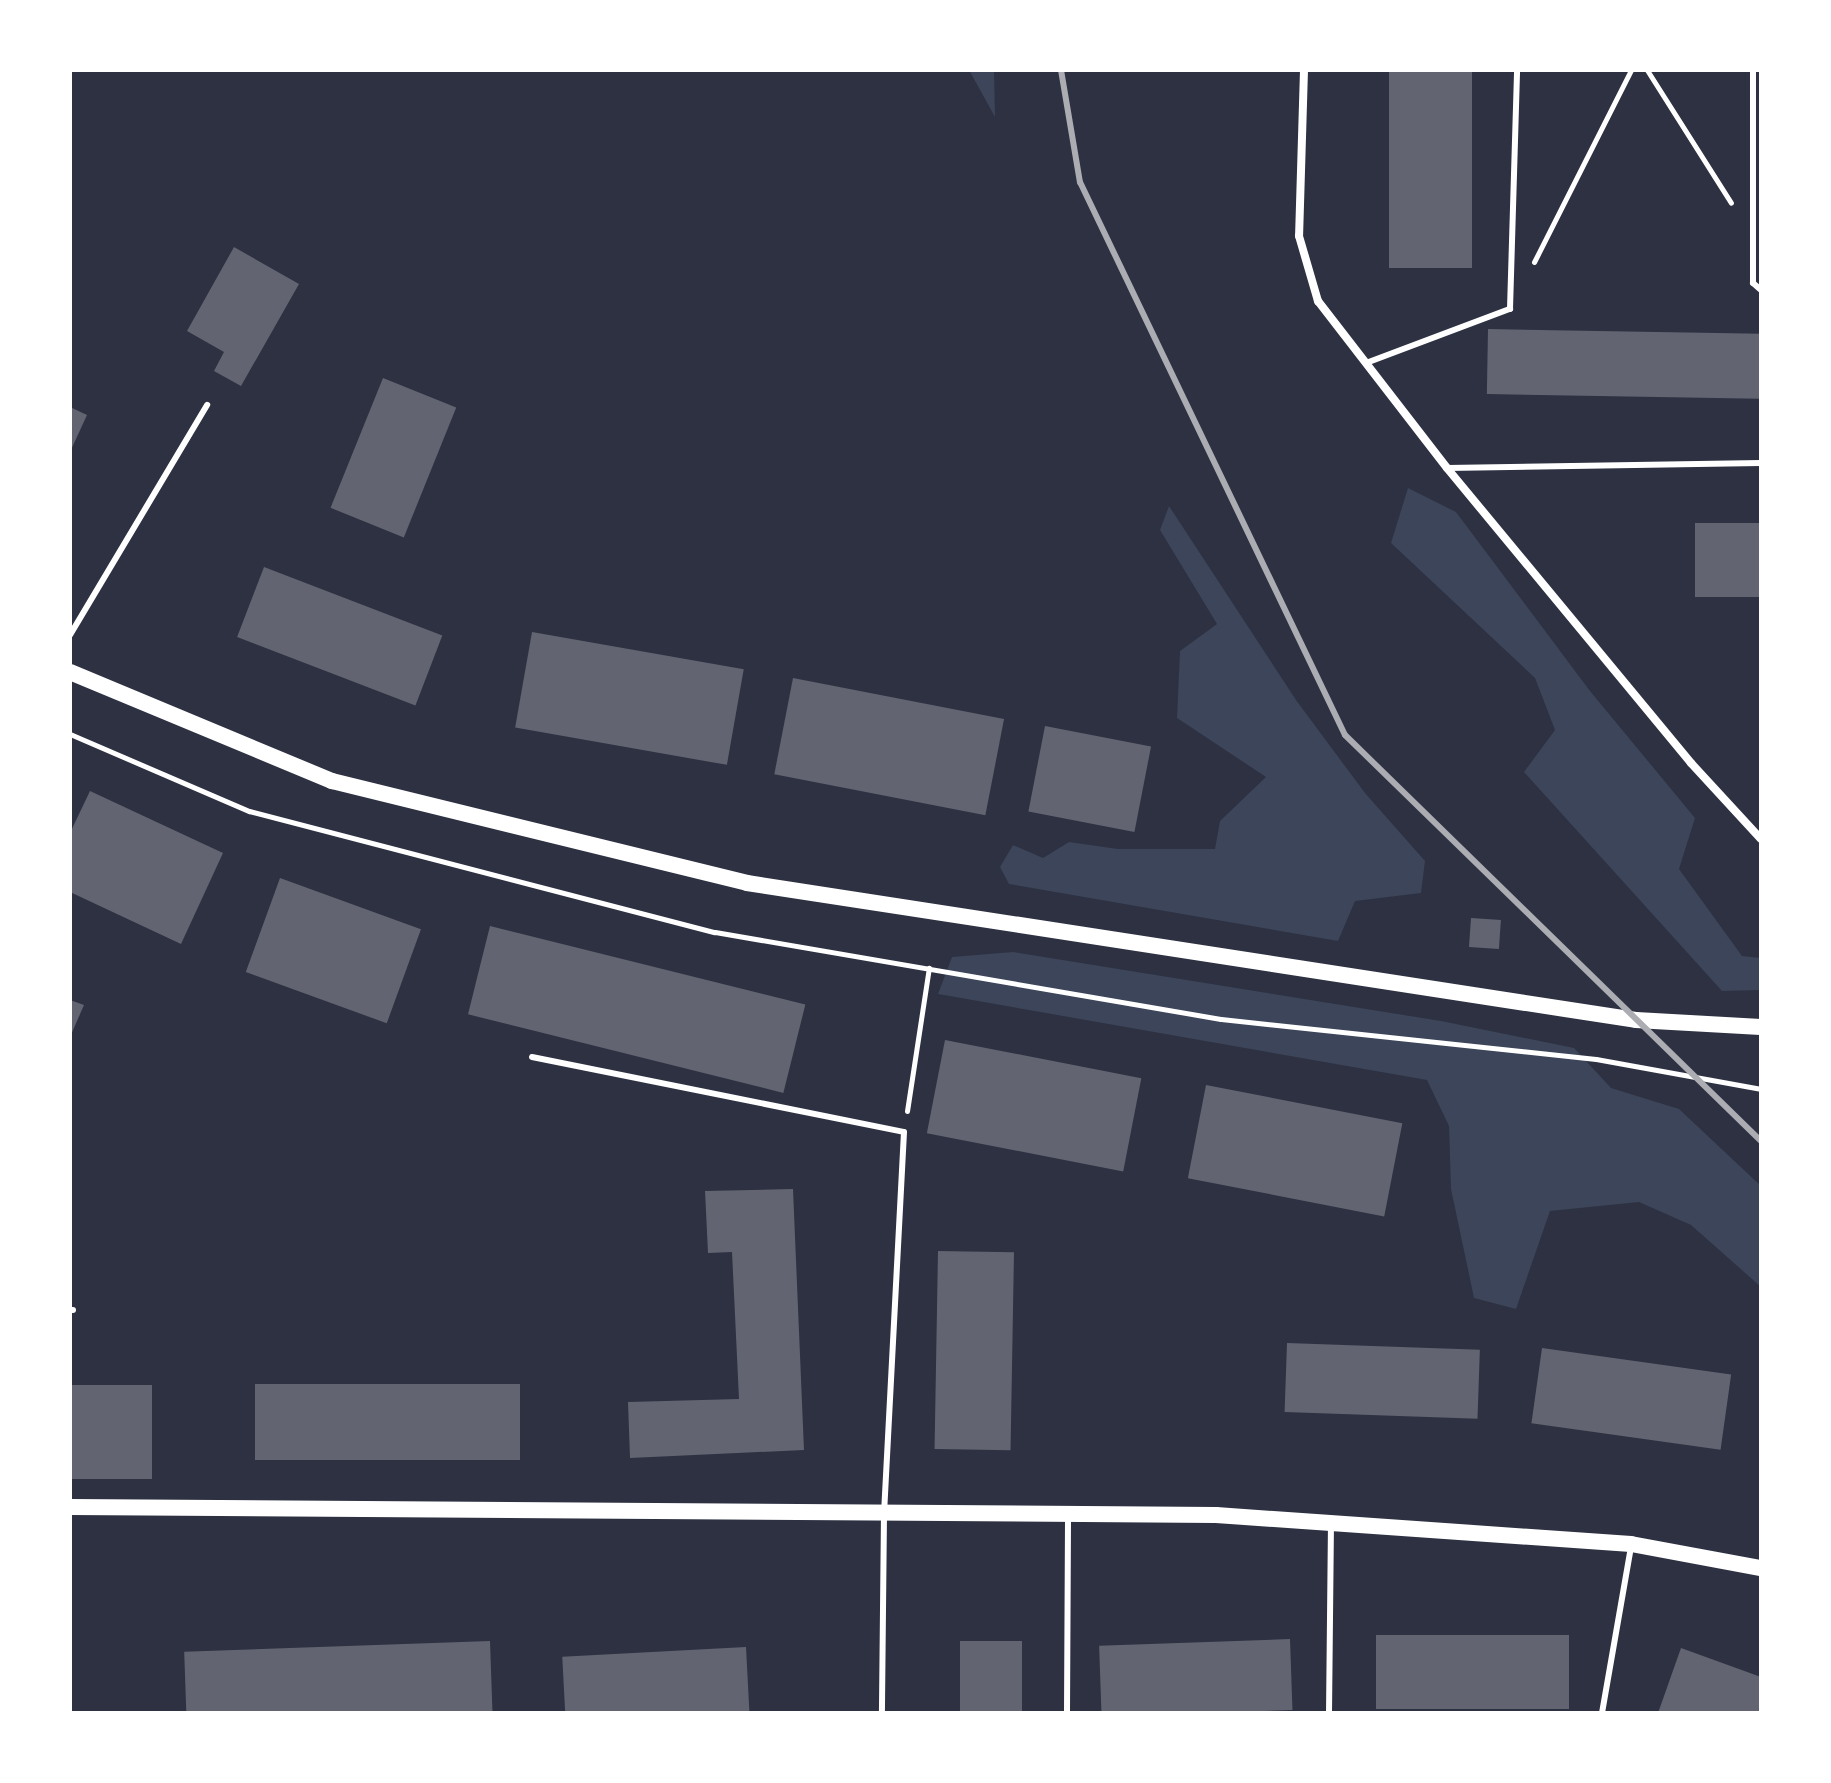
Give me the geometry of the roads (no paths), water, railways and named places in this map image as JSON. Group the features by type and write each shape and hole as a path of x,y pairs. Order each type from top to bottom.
{"main road":[{"path":"70,672 332,781 747,883 1636,1020 1761,1027"},
{"path":"70,1507 1068,1515 1331,1523 1631,1544 1761,1568"}],"street":[{"path":"1304,70 1299,236 1318,301 1447,468 1691,763 1761,839"}],"lane":[{"path":"1366,363 1510,309 1517,70"},
{"path":"1753,70 1753,283 1761,290"},
{"path":"70,635 207,405"},
{"path":"1447,468 1761,463"},
{"path":"532,1057 904,1132 884,1514 882,1713"},
{"path":"1067,1713 1068,1515"},
{"path":"1329,1713 1331,1523"},
{"path":"1602,1713 1631,1544"}],"railway":[{"path":"1061,70 1080,182 1345,735 1761,1141"}]}
